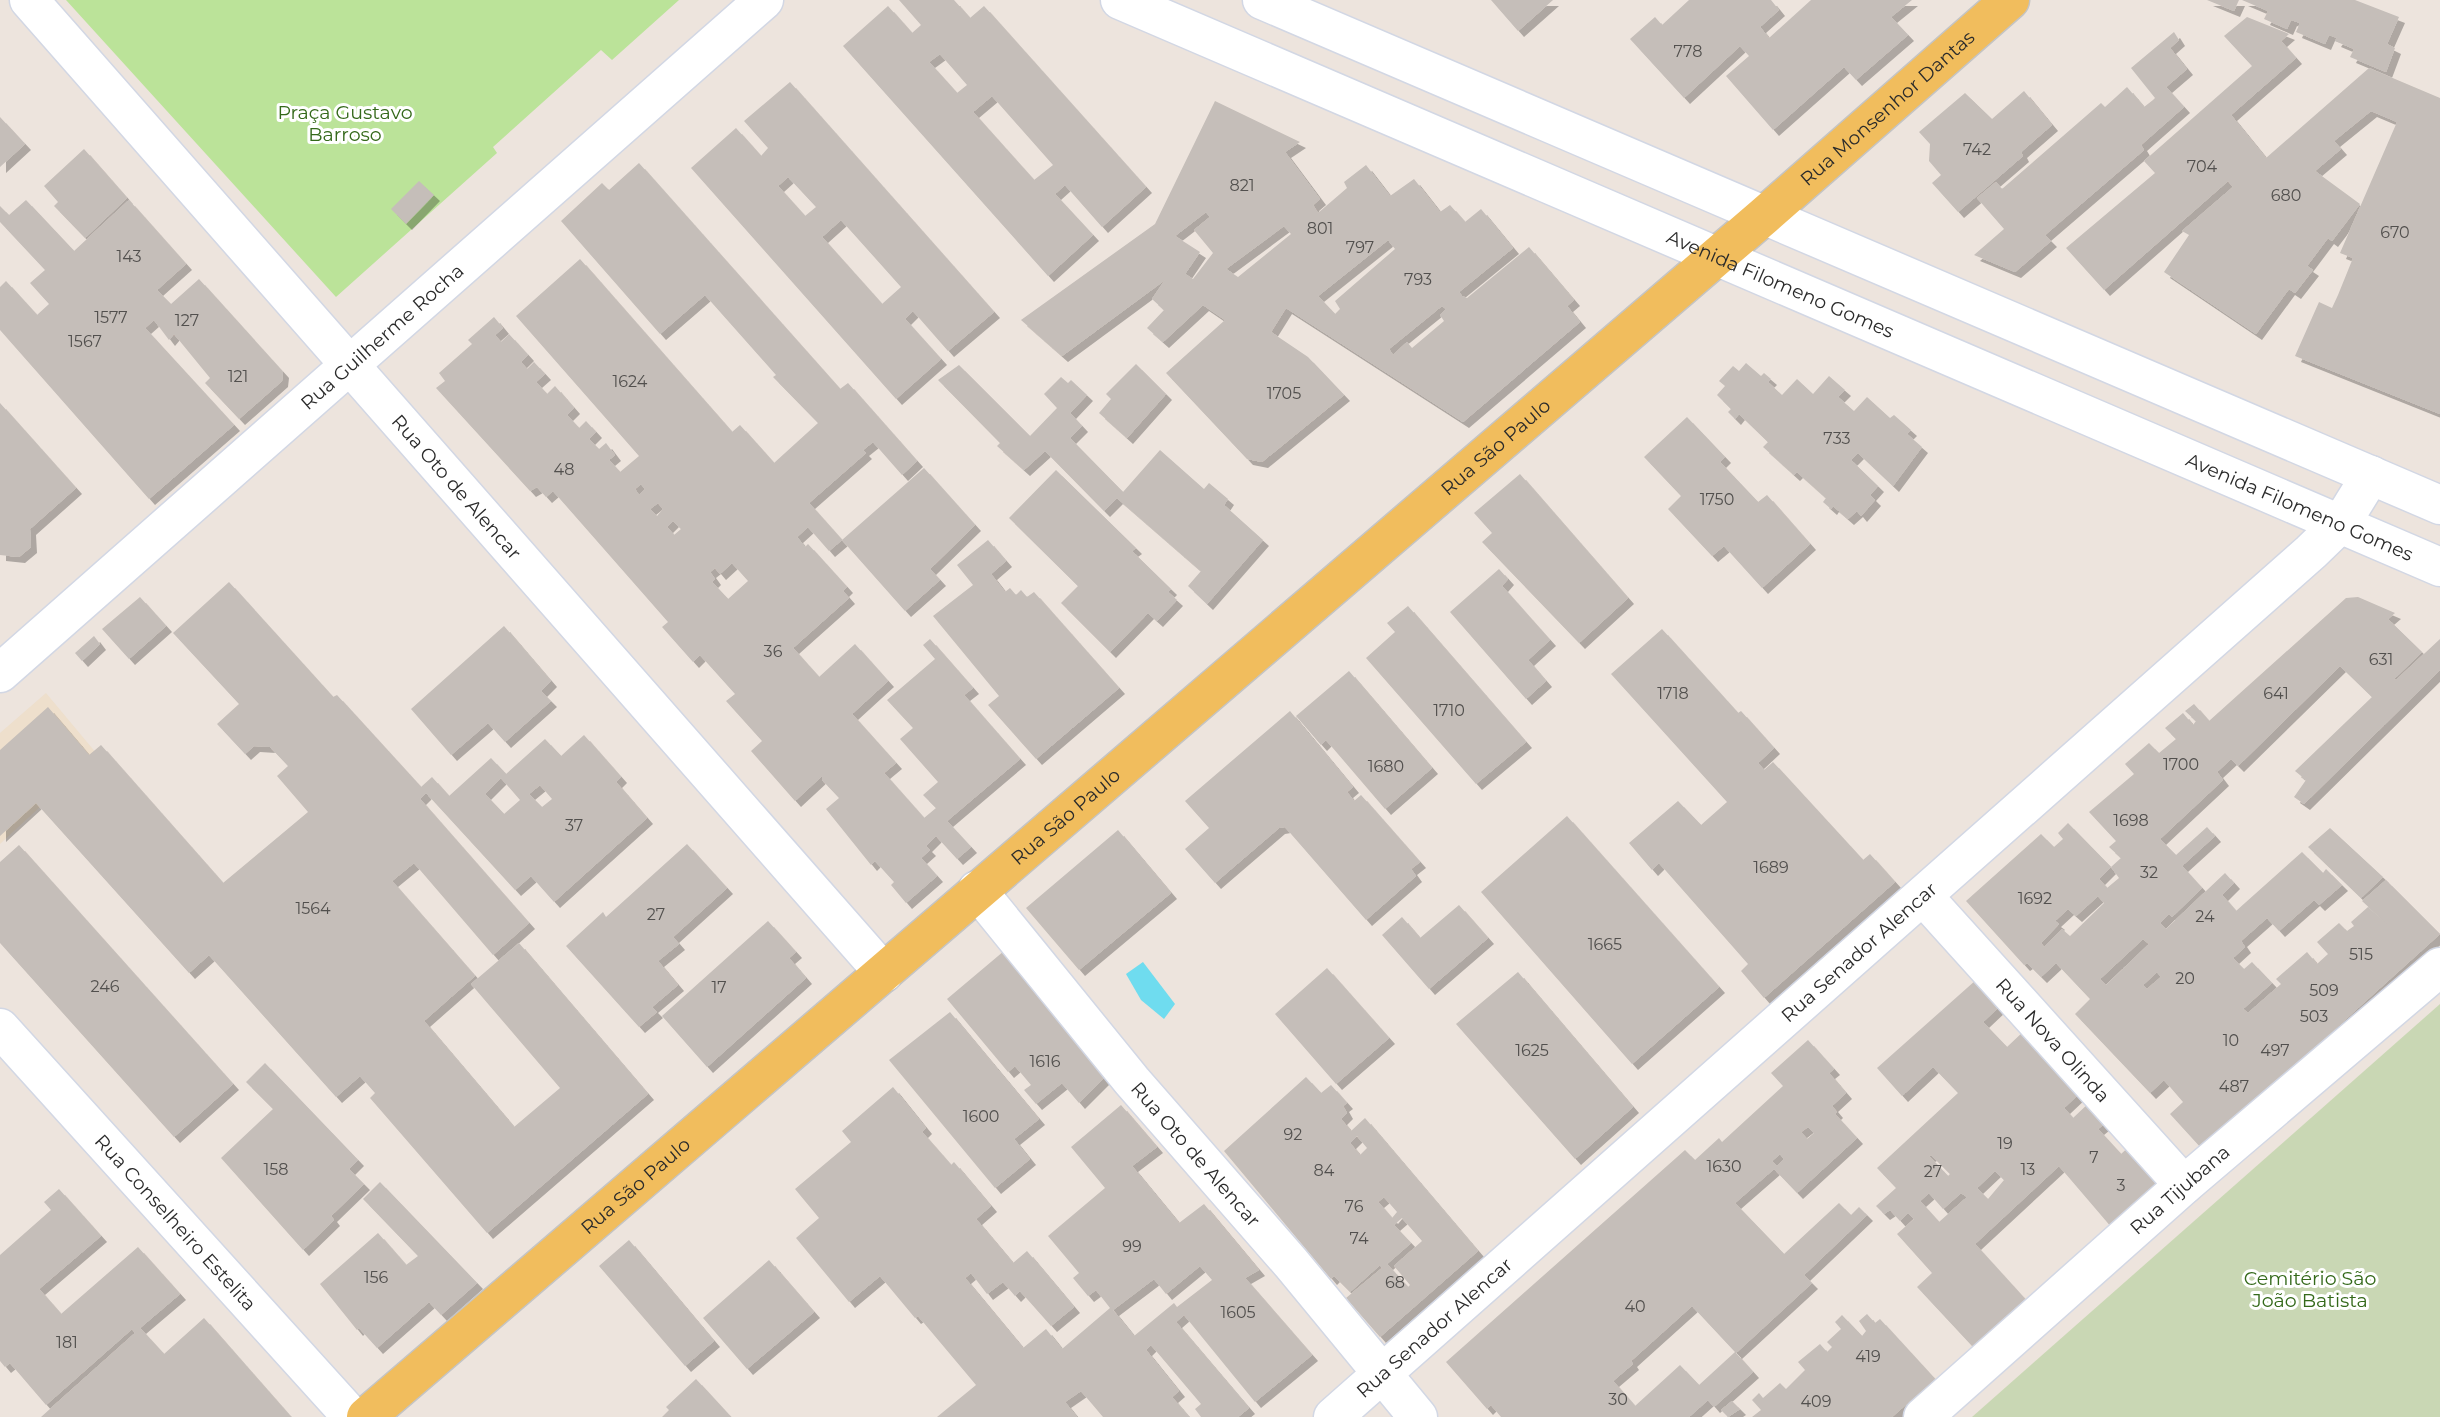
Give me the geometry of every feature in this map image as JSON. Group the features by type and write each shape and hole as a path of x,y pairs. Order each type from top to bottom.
{"main road":[{"name":"Rua Monsenhor Dantas","path":"1764,216 2010,0"},
{"name":"Rua São Paulo","path":"366,1417 1764,216"}],"street":[{"name":"Rua Oto de Alencar","path":"29,0 884,973"},
{"name":"Rua Guilherme Rocha","path":"0,673 764,0"},
{"name":"Avenida Filomeno Gomes","path":"1120,0 1716,257 2342,522 2440,567"},
{"path":"1262,0 2440,505"},
{"name":"Rua Senador Alencar","path":"1333,1417 2342,522 2371,475"},
{"name":"Rua Oto de Alencar","path":"977,890 1132,1081 1291,1263 1418,1417"},
{"name":"Rua Nova Olinda","path":"1923,896 2184,1185"},
{"name":"Rua Tijubana","path":"1923,1417 2184,1185 2440,967"},
{"name":"Rua Conselheiro Estelita","path":"0,1028 352,1417"}],"shaded area":[{"path":"46,693 97,754 0,844 0,733"}],"green space":[{"name":"Praça Gustavo Barroso","path":"66,0 679,0 612,60 601,50 493,147 497,153 336,297"},
{"name":"Cemitério São João Batista","path":"2440,1004 2440,1417 1972,1417"}],"water":[{"path":"1143,962 1175,1004 1164,1019 1141,1000 1126,974"}],"building":[{"path":"899,0 954,0 970,18 984,6 1146,187 1102,227 1065,185 1055,194 1093,235 1048,276 843,46 888,6 912,33 921,25","holes":["940,54 967,85 957,93 929,62","992,96 1053,165 1034,180 973,112"]},
{"path":"1491,0 1553,0 1518,31"},
{"path":"1689,0 1771,0 1779,10 1760,27 1769,38 1811,0 1912,0 1891,17 1908,35 1856,80 1844,67 1773,130 1726,76 1749,56 1740,46 1684,98 1630,39 1655,17 1662,25"},
{"path":"2207,0 2239,0 2234,11"},
{"path":"2242,0 2355,0 2399,17 2387,44 2395,48 2386,72 2350,57 2354,49 2335,41 2337,38 2329,35 2325,44 2296,32 2300,23 2291,20 2287,29 2264,19 2268,11"},
{"path":"2247,17 2289,34 2281,41 2296,58 2231,115 2266,158 2369,68 2440,98 2440,414 2295,356 2319,302 2332,308 2338,295 2353,258 2340,253 2397,122 2371,111 2334,141 2341,149 2315,171 2360,204 2332,241 2328,238 2307,266 2313,270 2295,293 2289,289 2256,334 2164,272 2189,235 2182,231 2233,187 2228,181 2104,290 2066,248 2155,173 2144,161 2252,66 2224,36"},
{"path":"2174,32 2179,40 2170,48 2187,69 2166,87 2184,107 2141,145 2144,150 2045,235 2051,241 2015,272 1974,255 2004,229 1977,198 1996,182 2002,189 2101,103 2105,107 2127,87 2144,107 2153,100 2155,98 2131,68"},
{"path":"790,82 994,312 948,351 913,311 905,319 941,359 896,399 691,168 736,128 761,156 768,148 744,121","holes":["788,177 816,207 805,216 778,186","841,220 901,287 882,304 822,237"]},
{"path":"2024,91 2052,125 2021,152 2023,156 1958,212 1932,183 1941,175 1929,161 1930,144 1919,132 1965,93 1992,119"},
{"path":"1215,101 1300,142 1285,152 1320,199 1313,205 1318,213 1347,188 1344,182 1366,165 1390,196 1414,179 1440,212 1450,205 1465,222 1481,209 1513,248 1459,292 1462,296 1467,298 1529,247 1574,300 1567,306 1580,322 1463,422 1286,308 1271,332 1308,357 1344,395 1262,462 1247,459 1166,373 1225,320 1203,305 1163,342 1147,328 1164,310 1152,299 1165,280 1062,356 1021,320 1155,224","holes":["1206,212 1210,217 1194,230 1213,253 1193,279 1185,274 1200,252 1175,236","1284,226 1291,234 1238,277 1226,269","1388,240 1395,249 1335,301 1340,309 1335,314 1318,296","1442,306 1446,309 1440,315 1444,321 1412,348 1407,342 1393,355 1389,349"]},
{"path":"0,117 25,144 0,167"},
{"path":"84,149 127,198 85,238 54,206 58,202 44,186"},
{"path":"639,163 840,389 848,383 917,461 902,475 873,442 863,450 866,453 809,503 842,540 829,551 808,527 797,537 805,547 808,544 847,587 843,591 849,598 793,648 819,677 855,644 888,681 852,714 896,763 884,773 924,818 936,808 923,795 938,782 900,739 913,728 887,700 935,659 923,645 930,639 973,688 964,695 1020,759 947,821 971,847 957,859 936,836 926,846 930,850 921,858 937,876 906,903 891,885 894,882 875,861 871,865 826,809 839,798 822,780 822,776 795,801 751,751 762,741 726,701 735,694 700,655 693,662 662,627 668,622 553,491 546,497 537,487 530,491 436,388 445,381 439,373 472,344 468,340 494,317 503,328 495,335 501,342 509,334 528,355 521,362 527,369 534,362 545,374 536,382 547,394 555,386 574,408 567,415 579,428 586,421 596,432 589,439 599,449 606,443 615,455 609,460 620,472 639,456 516,316 580,259 732,432 740,425 774,463 818,423 773,377 776,375 705,295 660,334 561,221 602,183 609,190","holes":["641,484 645,489 639,495 635,489","658,503 663,509 657,516 650,509","673,521 681,529 674,535 667,527","732,563 748,581 728,599 712,582 715,579 710,572 715,568 720,574"]},
{"path":"419,181 434,195 406,224 391,209"},
{"path":"26,200 74,251 129,200 186,264 157,290 171,304 199,279 283,372 282,381 239,419 205,383 210,378 174,334 169,340 154,320 145,328 234,425 149,499 0,330 0,287 6,281 37,315 49,304 30,283 45,270 0,222 0,206 9,215"},
{"path":"1746,363 1761,376 1764,373 1771,379 1768,382 1782,395 1797,379 1813,394 1829,376 1845,390 1838,397 1854,411 1867,397 1890,418 1894,415 1911,430 1907,434 1922,447 1893,486 1858,453 1851,460 1878,486 1870,495 1875,500 1861,516 1857,511 1848,519 1833,506 1831,509 1823,502 1826,498 1797,472 1794,475 1763,447 1768,442 1739,414 1735,419 1728,412 1731,409 1717,395 1725,386 1719,381 1733,366 1739,371"},
{"path":"1136,364 1166,394 1127,438 1099,413 1111,399 1106,394"},
{"path":"959,365 1030,436 1057,408 1044,394 1061,377 1068,383 1071,380 1087,395 1070,413 1082,426 1070,438 1123,492 1160,450 1204,489 1209,483 1228,499 1224,505 1263,540 1207,604 1188,586 1201,571 1117,498 1104,511 1045,451 1024,470 997,446 1000,443 938,380"},
{"path":"0,403 76,488 30,529 31,547 19,557 0,555"},
{"path":"1687,417 1725,457 1720,462 1758,502 1767,495 1810,544 1762,588 1724,546 1712,556 1668,509 1681,496 1644,457"},
{"path":"924,468 975,525 930,569 940,580 905,611 842,540"},
{"path":"1056,470 1136,548 1132,551 1171,589 1168,592 1177,600 1157,621 1148,613 1110,652 1061,603 1078,586 1009,518"},
{"path":"1520,474 1628,598 1579,643 1482,542 1492,533 1474,513"},
{"path":"988,540 1006,561 991,574 1005,592 1010,588 1016,595 1021,590 1027,597 1034,592 1119,688 1036,759 988,705 999,696 933,616 973,585 957,565"},
{"path":"1499,569 1508,579 1502,586 1550,640 1528,660 1546,681 1526,699 1450,612"},
{"path":"229,582 333,697 337,695 421,787 432,777 449,796 491,758 506,774 545,739 561,756 584,735 621,777 616,782 647,818 554,902 531,876 515,890 426,793 420,799 529,923 493,955 414,863 392,881 475,976 424,1021 514,1127 560,1088 471,984 519,943 648,1094 487,1233 370,1098 375,1093 360,1076 336,1097 209,955 189,973 36,803 0,836 0,750 48,707 89,755 101,745 223,883 308,812 277,776 288,766 270,747 254,746 245,754 217,724 239,704 173,633","holes":["501,778 520,800 504,814 485,794","540,785 552,799 542,807 529,794"]},
{"path":"140,597 166,626 129,659 102,629"},
{"path":"2358,597 2395,613 2388,619 2422,652 2394,679 2396,680 2440,639 2440,670 2304,804 2294,797 2306,780 2295,771 2372,697 2340,666 2238,766 2231,759 2217,772 2223,780 2160,839 2176,855 2207,827 2215,836 2182,866 2202,888 2172,917 2169,914 2160,923 2166,929 2225,873 2234,883 2222,895 2236,911 2302,852 2323,873 2326,869 2342,885 2319,905 2314,900 2279,931 2267,918 2241,941 2245,947 2233,958 2244,969 2252,962 2272,983 2243,1009 2248,1013 2281,984 2276,979 2307,952 2317,964 2328,954 2317,942 2339,923 2347,931 2354,926 2351,922 2368,907 2388,925 2362,901 2386,880 2440,934 2202,1149 2170,1114 2183,1102 2164,1080 2150,1093 2075,1014 2090,999 2056,963 2041,977 2027,963 2024,965 1966,901 2041,834 2054,847 2063,839 2058,833 2068,823 2111,867 2121,858 2109,847 2116,841 2089,812 2134,774 2125,764 2149,743 2159,753 2176,739 2165,728 2183,713 2193,725 2196,721 2185,711 2194,704 2209,721 2346,598","holes":["2111,867 2119,878 2107,888 2099,879","2098,896 2104,903 2070,936 2062,929 2044,947 2041,943 2059,924 2055,921 2068,909 2076,916","2143,939 2149,944 2106,985 2100,979","2157,972 2161,977 2147,989 2143,985"]},
{"path":"1408,606 1526,742 1476,784 1366,658 1395,632 1387,623"},
{"path":"504,626 551,681 541,691 551,701 505,742 488,723 451,755 411,709"},
{"path":"1662,629 1738,713 1741,711 1774,748 1758,763 1764,770 1773,762 1863,860 1870,854 1895,882 1764,998 1741,971 1748,964 1659,863 1652,870 1629,843 1678,801 1701,825 1727,802 1611,674"},
{"path":"94,636 100,644 82,661 75,653"},
{"path":"1349,671 1432,768 1385,809 1326,740 1321,745 1296,716"},
{"path":"1290,711 1353,787 1347,792 1354,801 1361,795 1420,862 1411,869 1416,876 1366,920 1285,827 1279,828 1215,883 1185,849 1209,828 1185,801"},
{"path":"1567,816 1719,987 1632,1064 1481,892"},
{"path":"2330,828 2383,877 2361,898 2308,847"},
{"path":"1118,830 1171,893 1079,970 1026,908"},
{"path":"687,844 727,888 673,937 679,944 658,961 678,985 652,1007 657,1012 639,1027 566,946 603,912 606,917"},
{"path":"19,845 233,1084 174,1137 0,943 0,862"},
{"path":"1459,905 1488,938 1429,989 1382,935 1402,917 1420,938"},
{"path":"768,921 796,952 789,958 806,978 707,1067 662,1016"},
{"path":"1004,951 1107,1075 1079,1103 1062,1083 1036,1104 1024,1090 1031,1085 1015,1066 1008,1072 947,999"},
{"path":"1327,968 1389,1038 1336,1084 1275,1014"},
{"path":"1518,972 1633,1107 1575,1159 1456,1024"},
{"path":"1976,980 2001,1005 1983,1022 2007,1047 2025,1030 2082,1091 2064,1108 2073,1118 2091,1101 2109,1120 2098,1129 2121,1154 2132,1144 2170,1184 2112,1228 2059,1166 1975,1244 2025,1299 1972,1346 1917,1287 1932,1273 1897,1234 1914,1219 1908,1213 1900,1221 1890,1210 1884,1214 1876,1206 1896,1188 1877,1168 1958,1093 1933,1067 1902,1096 1877,1068","holes":["1929,1156 1950,1174 1948,1176","1995,1171 2004,1180 1988,1199 1977,1188","1929,1193 1943,1209 1961,1193 1967,1197 1939,1222 1920,1201"]},
{"path":"950,1012 1039,1119 1014,1139 1030,1159 995,1188 889,1060"},
{"path":"1808,1040 1834,1069 1829,1073 1846,1093 1832,1106 1837,1112 1835,1114 1857,1138 1797,1193 1774,1169 1735,1203 1784,1254 1839,1203 1851,1215 1859,1207 1867,1215 1804,1275 1812,1283 1736,1353 1753,1372 1714,1407 1708,1400 1689,1417 1501,1417 1491,1405 1487,1409 1446,1362 1685,1150 1695,1160 1719,1138 1722,1142 1783,1086 1771,1073","holes":["1808,1127 1814,1133 1807,1139 1801,1132","1780,1154 1784,1159 1777,1166 1772,1161","1692,1306 1735,1352 1699,1385 1680,1365 1635,1406 1613,1381 1633,1364 1631,1361"]},
{"path":"265,1063 358,1160 349,1169 364,1184 331,1216 334,1220 303,1250 221,1158 273,1109 246,1082"},
{"path":"1306,1077 1321,1093 1331,1085 1347,1103 1343,1106 1347,1113 1341,1119 1351,1131 1365,1118 1478,1251 1380,1337 1346,1298 1382,1268 1380,1265 1350,1292 1334,1276 1331,1279 1224,1151","holes":["1357,1136 1367,1148 1360,1155 1350,1143","1384,1197 1397,1212 1392,1218 1378,1202","1402,1218 1422,1241 1394,1266 1410,1285 1408,1287 1387,1264 1411,1243 1394,1225"]},
{"path":"893,1087 926,1128 922,1132 951,1165 954,1162 991,1206 976,1219 1013,1263 1027,1251 1074,1307 1051,1326 1020,1291 1015,1296 1003,1282 987,1294 971,1273 965,1278 1023,1348 1046,1329 1062,1349 1110,1308 1096,1290 1088,1296 1073,1278 1079,1273 1048,1236 1105,1188 1071,1147 1121,1105 1157,1147 1132,1166 1179,1223 1204,1204 1259,1270 1245,1278 1312,1355 1255,1402 1184,1315 1176,1322 1249,1408 1238,1417 1201,1417 1195,1409 1201,1404 1151,1345 1146,1350 1179,1391 1172,1397 1189,1417 1103,1417 1081,1391 1065,1402 1077,1417 937,1417 976,1385 880,1276 849,1302 796,1238 819,1218 795,1189 851,1142 842,1131","holes":["1200,1266 1212,1280 1177,1307 1174,1303 1134,1336 1113,1310 1154,1279 1166,1294"]},
{"path":"380,1182 477,1283 441,1315 429,1302 377,1348 359,1328 357,1330 320,1284 378,1233 406,1265 418,1256 363,1199"},
{"path":"59,1189 101,1236 39,1289 61,1314 138,1247 180,1294 140,1328 164,1354 204,1318 291,1417 41,1417 135,1333 132,1329 46,1405 10,1363 5,1367 0,1361 0,1255 51,1210 44,1202"},
{"path":"629,1240 714,1341 685,1366 599,1266"},
{"path":"769,1260 814,1312 747,1369 703,1318"},
{"path":"1867,1314 1875,1323 1880,1319 1935,1379 1892,1417 1752,1417 1761,1410 1752,1400 1759,1393 1763,1398 1780,1383 1786,1389 1805,1370 1798,1362 1820,1344 1827,1352 1832,1347 1827,1342 1841,1329 1835,1322 1842,1315 1862,1336 1866,1331 1859,1321"},
{"path":"696,1379 731,1417 662,1417 669,1410 666,1407"},
{"path":"1732,1401 1740,1409 1728,1417 1721,1410"}]}
